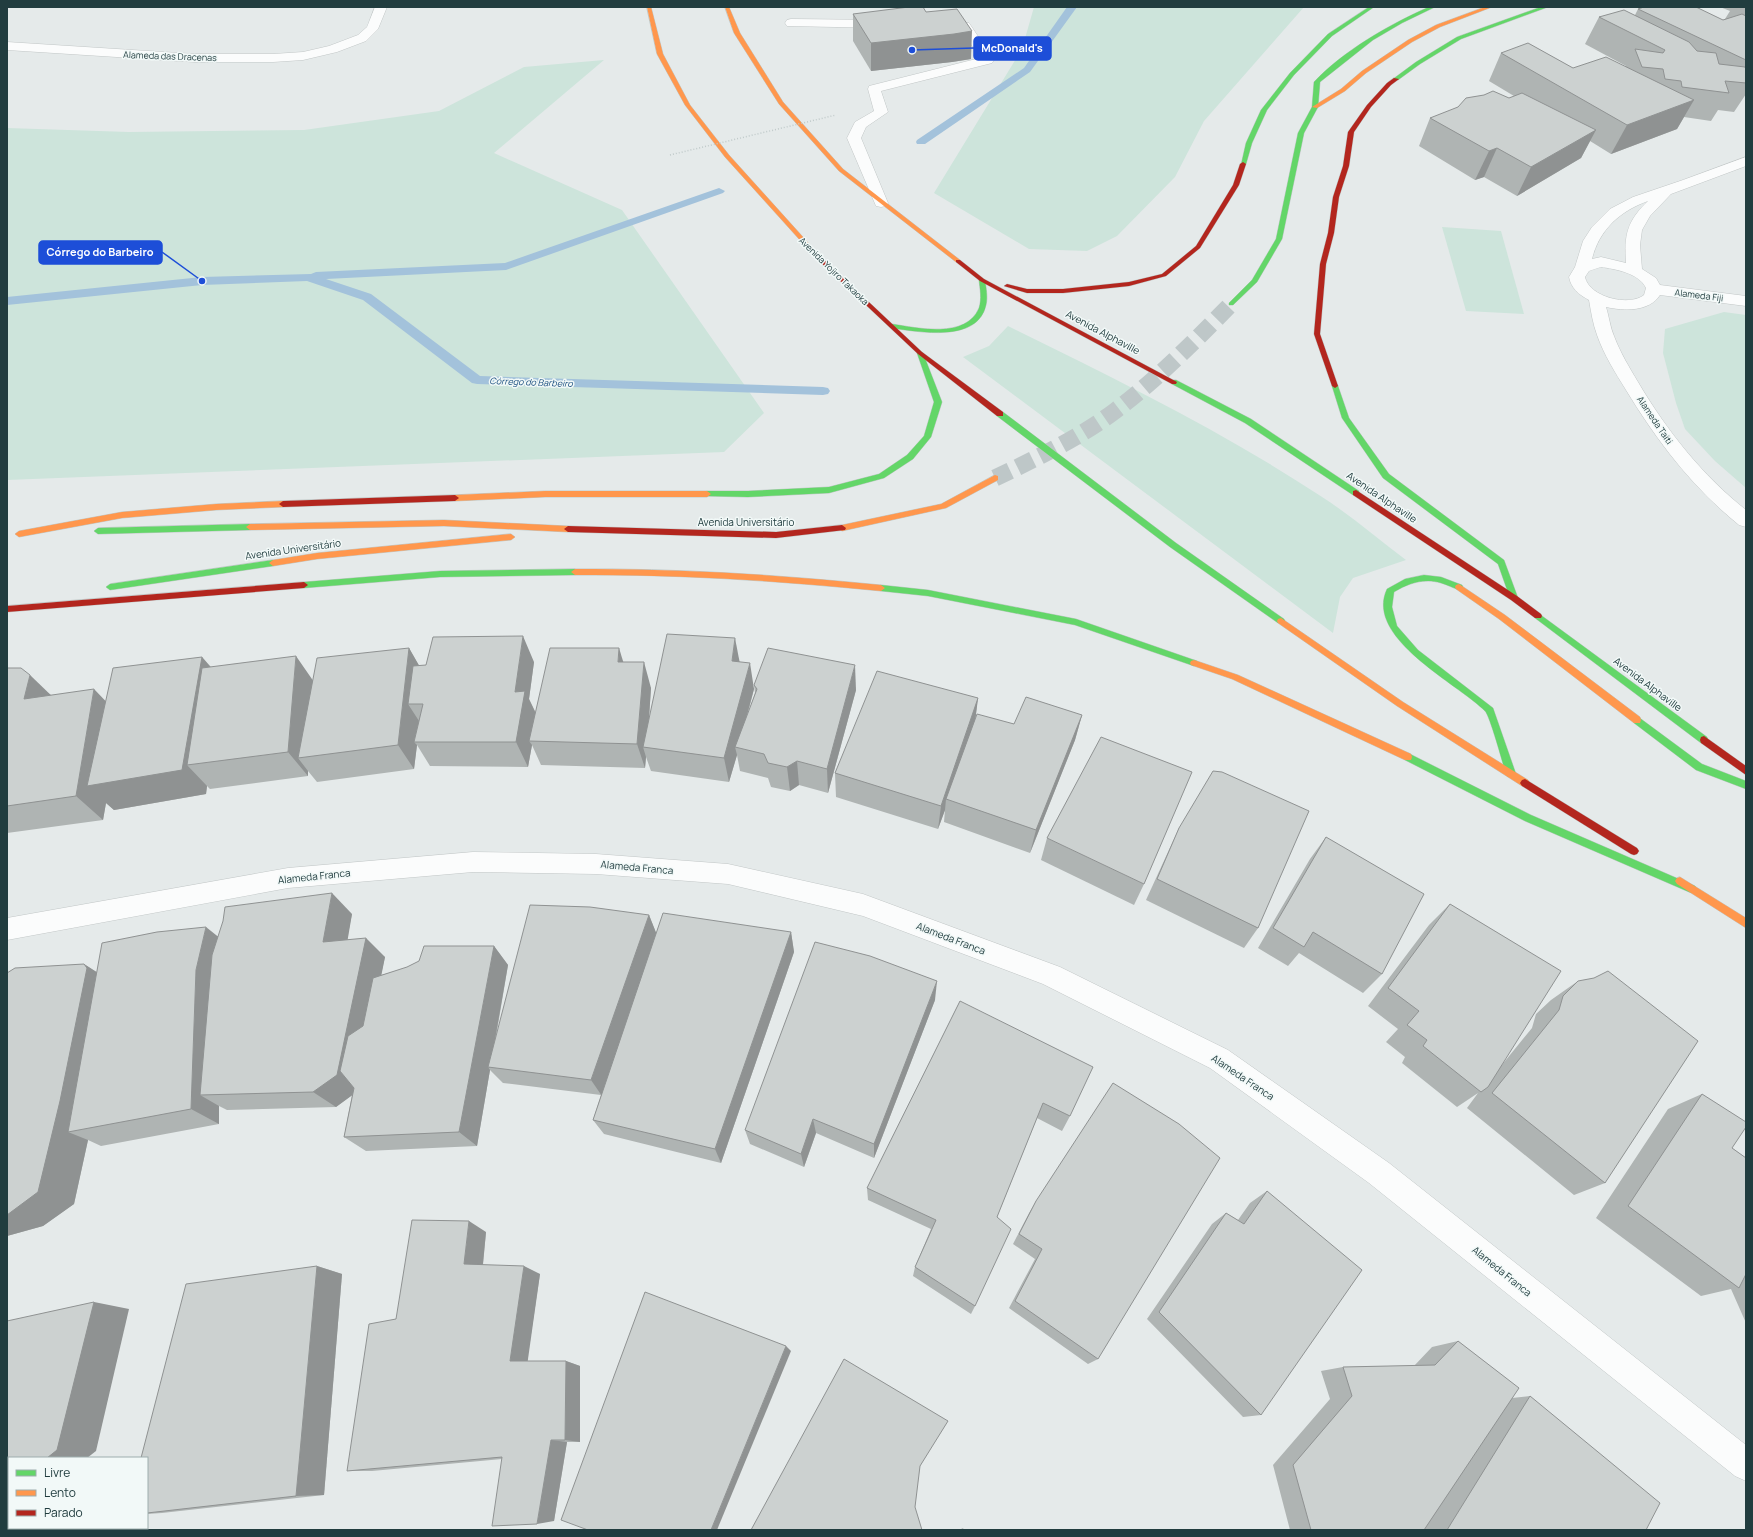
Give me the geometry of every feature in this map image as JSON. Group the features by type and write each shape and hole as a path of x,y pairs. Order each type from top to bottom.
{"main road":[{"name":"Avenida Yojiro Takaoka","path":"649,7 660,54 688,105 727,156 810,250 920,353 1179,549 1400,704 1511,774"},
{"path":"727,7 737,33 781,103 841,170 982,280 1026,291 1063,291 1130,284 1164,275 1198,247 1222,210 1236,185 1249,143 1264,110 1292,74 1330,35 1372,7"},
{"path":"1231,304 1255,281 1279,239 1301,133 1315,107 1317,82 1345,57 1375,35 1433,7"},
{"path":"1315,107 1344,90 1364,72 1410,41 1438,26 1490,7"},
{"path":"1514,598 1502,562 1386,476 1346,418 1316,334 1323,264 1331,233 1336,197 1346,166 1352,132 1369,106 1389,84 1418,63 1459,38 1546,7"},
{"path":"892,326 938,332 959,329 975,321 982,308 982,280"},
{"name":"Avenida Alphaville","path":"982,280 1248,421 1514,598 1746,771"},
{"path":"19,534 122,515 216,507 545,494 748,494 829,490 881,476 910,458 927,437 938,402 920,353"},
{"name":"Avenida Universitário","path":"7,535 444,523 584,530 776,535 837,529 943,506 995,478"},
{"name":"Avenida Universitário","path":"98,588 316,556 584,530"},
{"path":"7,609 440,574 607,571 770,577 928,593 1076,622 1235,677 1397,752 1528,818 1692,889"},
{"path":"1746,785 1699,768 1468,592 1449,582 1430,577 1417,578 1402,583 1390,592 1388,607 1393,626 1415,652 1490,710 1511,774 1746,923"},
{"path":"7,602 45,596"}],"street":[{"name":"Alameda das Dracenas","path":"7,46 195,58 272,58 303,56 333,49 362,38 372,29 381,7"},
{"path":"791,23 894,24"},
{"path":"882,203 854,138 860,125 881,112 874,88 988,60 965,26 933,25"},
{"path":"1582,267 1585,251 1591,238 1601,223 1617,211 1633,202 1651,195 1668,191 1746,161"},
{"path":"1634,270 1633,237 1636,227 1643,214 1668,191"},
{"path":"1612,263 1634,270 1649,282 1652,289 1652,295 1648,299 1636,304 1620,305 1596,298 1580,286 1576,278 1577,272 1582,267 1590,264 1612,263"},
{"name":"Alameda Fiji","path":"1652,289 1746,301"},
{"name":"Alameda Taiti","path":"1596,298 1606,335 1624,373 1647,411 1693,472 1724,503 1746,520"},
{"name":"Alameda Franca","path":"7,929 288,878 472,862 596,864 728,874 863,905 1051,975 1219,1059 1379,1173 1746,1465"}],"path":[{"path":"670,155 836,115"}],"green space":[{"path":"1034,7 1304,7 1204,121 1175,177 1117,236 1087,251 1029,249 934,193 1022,49"},
{"path":"604,60 494,153 622,210 764,413 724,452 7,480 7,128 129,132 304,130 439,111 524,67"},
{"path":"1442,227 1501,231 1524,314 1466,311"},
{"path":"1724,312 1746,315 1746,488 1715,461 1685,429 1676,403 1663,353 1665,329"},
{"path":"1008,326 1127,385 1244,448 1330,502 1406,560 1353,578 1340,597 1333,633 963,357 989,346"}],"building":[{"path":"909,7 923,7 926,12 957,9 972,31 871,43 853,14"},
{"path":"1644,7 1696,7 1723,20 1742,14 1746,16 1746,60 1638,9"},
{"path":"1624,10 1689,42 1697,51 1716,53 1719,64 1745,67 1746,83 1725,81 1729,93 1682,87 1681,81 1665,79 1663,69 1642,67 1635,49 1663,53 1665,50 1599,17"},
{"path":"1528,43 1573,68 1606,57 1694,100 1627,125 1501,53"},
{"path":"1493,91 1509,98 1522,93 1596,130 1531,167 1497,148 1489,151 1430,118 1458,107 1466,98 1484,95"},
{"path":"667,634 735,638 732,661 750,663 724,758 643,747"},
{"path":"523,636 515,692 525,691 516,742 414,742 423,704 408,704 413,666 426,665 433,637"},
{"path":"409,648 398,745 298,758 317,658"},
{"path":"550,648 619,648 618,662 644,662 637,744 529,741"},
{"path":"768,648 855,665 827,769 797,761 787,767 768,763 764,754 735,747 757,689 754,685"},
{"path":"296,656 288,752 187,765 202,668"},
{"path":"202,657 182,770 87,786 113,668"},
{"path":"8,668 21,668 30,675 24,699 94,689 76,796 7,806"},
{"path":"877,671 978,698 941,806 835,773"},
{"path":"1026,697 1082,715 1036,830 946,799 977,714 1014,724"},
{"path":"1101,737 1192,772 1144,884 1047,838"},
{"path":"1213,771 1222,772 1309,811 1258,928 1157,879 1179,828"},
{"path":"1326,837 1424,894 1382,974 1313,932 1304,947 1273,928"},
{"path":"332,893 323,942 366,938 337,1075 313,1092 200,1095 212,955 223,921 225,907"},
{"path":"1450,904 1561,971 1488,1087 1481,1092 1423,1046 1427,1040 1407,1025 1419,1011 1388,988"},
{"path":"530,905 590,907 649,915 591,1080 488,1067"},
{"path":"663,913 791,932 715,1149 593,1120"},
{"path":"206,927 196,970 191,1109 68,1132 102,943 157,932"},
{"path":"815,942 870,956 937,981 874,1144 813,1119 801,1154 745,1130"},
{"path":"424,946 494,946 459,1132 344,1137 354,1088 340,1071 348,1036 363,1026 373,978 407,967 419,961"},
{"path":"84,964 87,968 60,1101 38,1192 7,1215 7,973 15,968"},
{"path":"1608,971 1698,1041 1605,1183 1492,1093 1559,1010 1563,996 1578,981 1594,978"},
{"path":"960,1001 1093,1067 1070,1116 1043,1103 997,1217 1011,1229 975,1306 915,1267 936,1220 867,1188"},
{"path":"1113,1083 1179,1124 1220,1158 1098,1359 1015,1301 1042,1249 1019,1234 1036,1201"},
{"path":"1702,1094 1746,1122 1746,1127 1732,1148 1746,1158 1746,1274 1739,1288 1628,1206"},
{"path":"1267,1191 1362,1270 1261,1415 1159,1312 1226,1213 1244,1224"},
{"path":"412,1220 469,1221 464,1264 524,1266 510,1361 566,1361 565,1440 551,1440 537,1524 492,1526 502,1457 347,1471 369,1324 396,1319"},
{"path":"317,1266 296,1496 148,1513 148,1457 141,1457 186,1284"},
{"path":"645,1292 786,1346 711,1530 588,1530 561,1520"},
{"path":"94,1302 57,1450 48,1457 8,1457 8,1529 11,1530 7,1530 7,1321"},
{"path":"1458,1341 1519,1388 1424,1530 1311,1530 1293,1465 1352,1396 1343,1367 1435,1365"},
{"path":"844,1359 948,1421 920,1466 915,1507 922,1530 751,1530"},
{"path":"1530,1396 1660,1503 1646,1530 1447,1530"}],"waterway":[{"path":"921,142 1027,70 1072,7"},
{"path":"316,276 506,266 719,191"},
{"name":"Córrego do Barbeiro","path":"7,301 202,281 308,277 367,297 477,380 823,391"}],"tunnel":[{"path":"995,478 1072,439 1115,411 1160,373 1231,304"}],"traffic: fast":[{"path":"1243,164 1249,143 1264,110 1292,74 1330,35 1372,7"},
{"path":"1231,304 1255,281 1279,239 1301,133 1315,107 1317,82 1372,39 1400,22 1433,7"},
{"path":"1396,79 1418,63 1459,38 1546,7"},
{"path":"892,326 915,330 942,331 967,325 976,318 982,308 984,298 982,280"},
{"path":"707,494 748,494 829,490 881,476 910,457 927,437 938,402 920,353"},
{"path":"1174,382 1248,421 1356,493"},
{"path":"1335,386 1346,418 1386,476 1501,562 1514,598"},
{"path":"1000,414 1173,545 1281,621"},
{"path":"98,531 250,527"},
{"path":"110,587 273,563"},
{"path":"304,585 440,574 575,572"},
{"path":"1459,587 1433,578 1416,579 1399,585 1390,591 1388,607 1393,627 1415,652 1490,710 1511,774"},
{"path":"881,588 928,593 1076,622 1194,663"},
{"path":"1538,616 1704,740"},
{"path":"1637,720 1699,767 1746,785"},
{"path":"1408,757 1528,818 1692,889"}],"traffic: slow":[{"path":"649,7 660,54 688,105 727,156 819,258"},
{"path":"727,7 737,33 781,103 841,170 958,261"},
{"path":"1315,107 1343,90 1364,72 1410,41 1438,26 1490,7"},
{"path":"842,528 943,506 995,478"},
{"path":"455,498 545,494 707,494"},
{"path":"19,534 122,515 216,507 283,504"},
{"path":"250,527 444,523 568,529"},
{"path":"273,563 317,556 511,537"},
{"path":"575,572 652,572 804,581 881,588"},
{"path":"1459,587 1502,617 1637,720"},
{"path":"1281,621 1400,704 1525,783"},
{"path":"1194,663 1235,677 1408,757"},
{"path":"1680,881 1746,923"}],"traffic: jam":[{"path":"1335,386 1317,334 1323,264 1331,233 1336,197 1346,166 1351,132 1369,106 1389,84 1396,79"},
{"path":"1007,286 1027,291 1063,291 1129,284 1164,275 1198,247 1236,185 1243,164"},
{"path":"819,258 920,353 1000,414"},
{"path":"958,261 982,280 1174,382"},
{"path":"1356,493 1514,598 1538,616"},
{"path":"283,504 455,498"},
{"path":"568,529 776,535 842,528"},
{"path":"7,609 304,585"},
{"path":"1704,740 1746,771"},
{"path":"1525,783 1634,851"}],"place":[{"name":"McDonald's","path":"912,50"},
{"name":"Córrego do Barbeiro","path":"202,281"}]}
